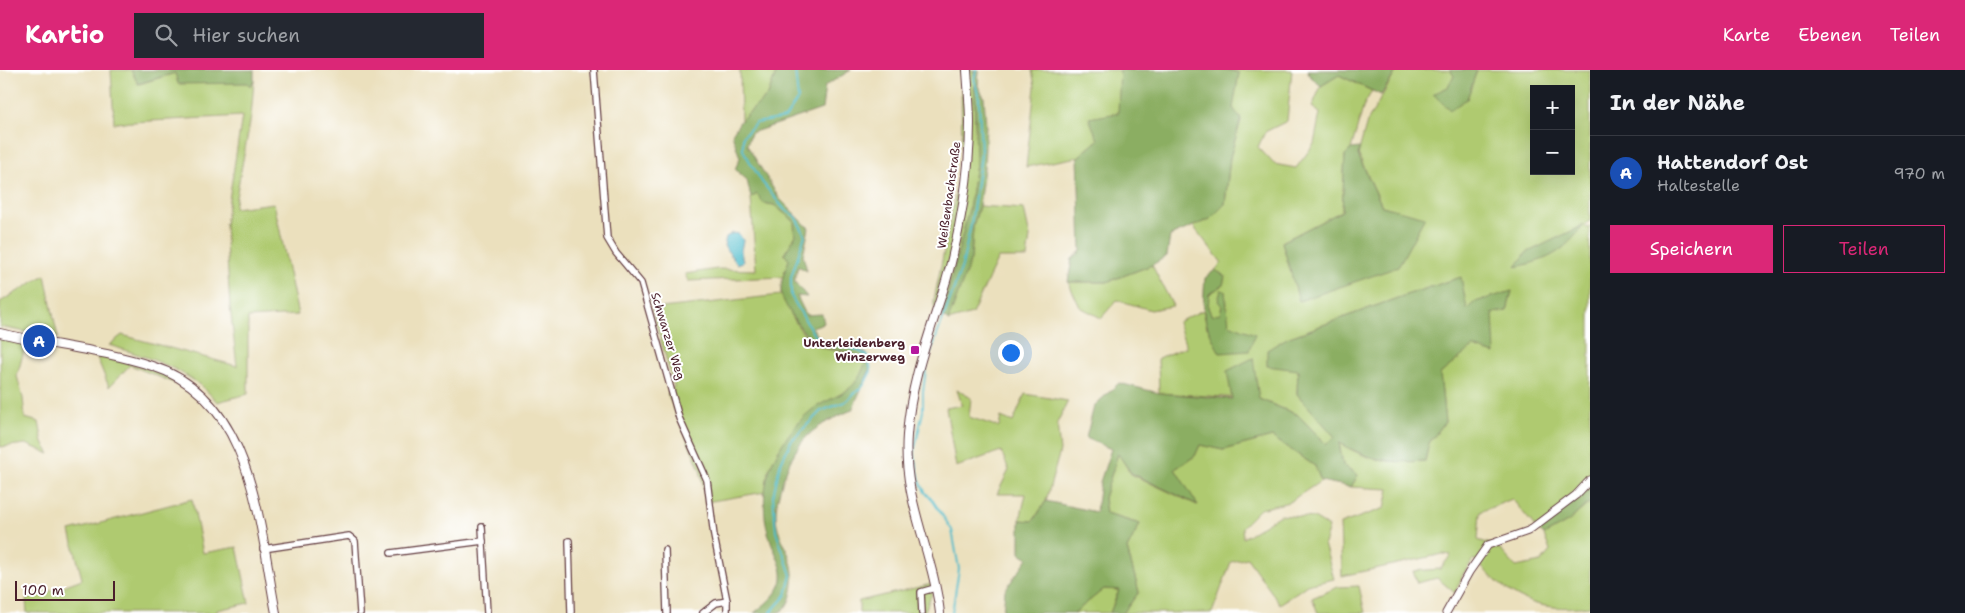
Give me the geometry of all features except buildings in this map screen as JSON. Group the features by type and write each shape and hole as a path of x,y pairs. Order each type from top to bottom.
{"main road":[{"name":"Weißenbachstraße","path":"940,613 909,491 907,435 918,363 946,280 957,237 966,172 970,124 967,70"},
{"path":"0,333 107,354 154,366 188,384 206,399 232,431 250,476 276,613"}],"street":[{"name":"Schwarzer Weg","path":"594,70 607,238 616,253 641,283 680,418 707,480 714,536 727,600 727,613"},
{"path":"1446,613 1469,572 1488,545 1528,530 1576,495 1590,480"},
{"path":"482,527 487,613"},
{"path":"264,549 349,536 355,541 360,613"},
{"path":"391,553 483,541"},
{"path":"569,541 571,613"},
{"path":"665,550 667,613"},
{"path":"922,613 921,592 935,588"},
{"path":"703,613 716,603 727,600"}],"green space":[{"path":"111,70 131,70 139,84 175,73 247,83 251,86 254,81 251,117 234,208 274,203 298,315 248,318 248,394 217,402 182,373 154,360 109,345 122,335 237,366 230,307 225,225 242,116 114,123"},
{"path":"131,70 254,70 254,81 251,86 247,83 178,84 175,73 138,84"},
{"path":"740,70 777,70 768,95 741,120"},
{"path":"777,70 851,70 825,86 822,109 751,133 747,145 779,198 809,228 803,255 807,271 798,266 794,281 807,297 797,296 806,315 822,314 824,323 812,327 821,341 853,346 867,354 870,369 852,410 827,422 809,434 789,463 780,491 776,515 778,528 792,566 792,591 788,604 780,612 754,613 778,590 782,580 782,571 770,539 764,511 766,484 772,463 788,436 802,419 816,407 852,386 857,381 865,363 855,355 816,344 807,336 796,321 781,293 783,276 789,260 784,254 795,237 794,221 774,205 763,203 757,194 751,198 747,180 735,169 740,158 732,134 741,120 768,95"},
{"path":"961,70 974,70 976,164 969,209 942,315 934,306 934,300 962,162"},
{"path":"974,70 979,70 978,86 984,97 986,125 984,168 979,206 973,227 971,259 948,321 942,315 969,209 976,164"},
{"path":"1032,70 1120,70 1119,113 1098,140 1078,157 1026,167 1035,87"},
{"path":"1120,70 1228,70 1239,73 1233,108 1241,119 1230,157 1225,204 1210,219 1170,236 1167,256 1152,265 1107,282 1068,282 1072,259 1081,251 1078,157 1098,140 1089,118 1118,113"},
{"path":"1228,70 1292,70 1287,121 1265,132 1258,147 1274,164 1296,168 1314,144 1320,113 1312,107 1321,86 1339,75 1372,91 1364,105 1351,149 1345,155 1342,211 1282,242 1300,301 1425,218 1382,206 1358,154 1367,122 1397,70 1450,70 1455,76 1448,87 1467,99 1477,70 1590,70 1590,220 1585,225 1587,228 1590,226 1590,486 1537,529 1512,499 1480,512 1478,540 1497,546 1516,567 1541,562 1550,551 1544,535 1569,521 1590,502 1590,606 1553,607 1525,600 1499,584 1474,559 1463,574 1455,593 1437,578 1417,583 1413,571 1440,569 1451,555 1443,554 1342,576 1340,524 1385,508 1389,489 1351,487 1358,475 1343,465 1339,443 1361,454 1380,460 1401,462 1425,461 1429,443 1445,422 1440,374 1473,347 1493,313 1507,310 1512,291 1466,310 1460,278 1403,296 1287,338 1298,370 1297,394 1336,437 1325,444 1298,415 1259,399 1159,393 1158,358 1186,347 1178,322 1203,310 1207,328 1255,335 1229,324 1222,306 1220,314 1212,316 1208,308 1209,294 1223,285 1225,276 1215,270 1222,263 1193,226 1210,219 1225,204 1230,157 1241,120 1232,108 1239,73"},
{"path":"1308,70 1397,70 1381,95 1339,75 1321,86 1309,75"},
{"path":"1450,70 1477,70 1467,99 1450,110 1433,94 1448,87 1454,76"},
{"path":"1360,148 1358,155 1382,206 1425,217 1398,267 1299,301 1282,242 1342,211 1345,155 1351,149"},
{"path":"757,194 763,203 774,205 794,221 795,237 785,253 789,260 783,277 688,281 685,274 717,269 756,270 751,198"},
{"path":"979,206 1024,209 1030,237 1027,258 998,258 972,314 948,321 971,259 973,227"},
{"path":"1584,225 1569,242 1547,258 1516,267 1526,253"},
{"path":"1152,265 1173,306 1151,310 1117,300 1101,318 1080,307 1068,282 1107,282"},
{"path":"1215,270 1225,276 1223,285 1209,294 1208,308 1212,316 1220,313 1222,306 1218,301 1221,290 1225,291 1229,324 1255,334 1249,351 1220,353 1210,333 1204,309 1205,278"},
{"path":"45,275 58,338 0,327 0,302"},
{"path":"1461,277 1467,309 1475,302 1512,291 1507,311 1493,313 1495,354 1473,347 1440,374 1445,422 1429,443 1425,461 1400,462 1380,460 1361,454 1339,443 1343,465 1358,475 1351,487 1321,481 1315,466 1272,437 1223,450 1200,445 1195,456 1175,469 1198,505 1131,473 1118,454 1104,498 1106,514 1140,524 1127,549 1139,592 1123,613 1110,613 1119,590 1104,589 1074,613 1003,613 1005,590 1028,558 1020,553 1020,520 1033,521 1046,501 1096,512 1100,482 1111,449 1086,438 1094,406 1119,383 1159,393 1232,399 1227,371 1253,358 1259,399 1298,415 1326,444 1335,437 1297,394 1298,370 1267,366 1267,350 1287,338"},
{"path":"781,295 795,322 809,340 821,347 848,353 860,358 865,363 862,375 847,392 815,408 769,469 765,492 706,502 700,469 667,393 674,387 652,309"},
{"path":"0,337 26,343 17,376 23,398 25,418 39,422 43,443 50,454 26,444 0,447"},
{"path":"96,355 155,371 180,384 206,405 179,385 130,365 109,387"},
{"path":"957,390 971,398 969,417 999,427 1001,417 1013,422 1025,394 1068,401 1057,423 1060,451 1046,501 1033,521 1020,520 1026,494 997,494 1009,470 1001,451 956,467 946,408 962,405"},
{"path":"1272,437 1315,466 1321,481 1289,502 1260,509 1242,527 1243,538 1280,515 1314,518 1329,527 1324,544 1334,579 1307,585 1280,604 1247,558 1231,562 1212,613 1123,613 1139,592 1127,549 1140,524 1106,514 1104,498 1118,453 1131,474 1197,505 1175,469 1195,456 1200,445 1223,450"},
{"path":"1590,486 1590,502 1569,521 1544,535 1537,529 1586,491"},
{"path":"192,499 203,553 237,547 249,603 217,610 217,613 27,613 26,600 82,579 70,531"},
{"path":"932,584 933,591 924,613 859,613 859,601"},
{"path":"1359,586 1365,613 1318,613 1312,598 1338,587"},
{"path":"1104,589 1119,590 1110,613 1074,613"}],"water":[{"path":"733,233 739,234 743,240 741,251 743,262 737,264 724,246 726,237"}],"waterway":[{"path":"770,613 786,595 791,575 776,532 773,496 780,465 791,441 821,411 845,402 864,385 871,371 868,356 857,350 830,343 814,335 791,296 791,277 805,235 795,216 785,210 762,182 743,150 743,136 756,123 785,118 798,99 795,70"},
{"path":"952,613 959,569 952,530 925,492 920,481 914,453 923,411 923,391 927,363 962,266 971,224 981,155 979,98 974,79 976,70"}],"place":[{"name":"Hattendorf Ost","path":"39,341"},
{"name":"Unterleidenberg Winzerweg","path":"915,350"}]}
